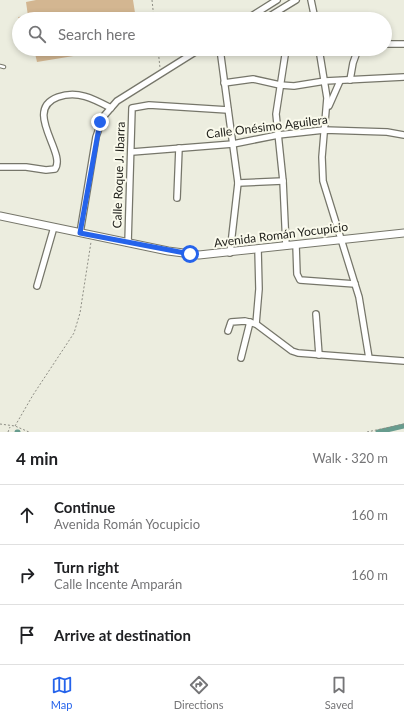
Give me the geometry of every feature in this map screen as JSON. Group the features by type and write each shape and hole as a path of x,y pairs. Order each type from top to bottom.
{"street":[{"path":"258,12 277,0"},
{"path":"276,12 296,0"},
{"path":"311,0 314,12"},
{"path":"392,44 404,44"},
{"path":"81,233 99,127 103,117 117,101 189,56"},
{"path":"220,56 238,183 230,253"},
{"path":"285,56 276,114 283,181 286,246"},
{"path":"320,56 327,93 322,157 323,182 355,284 361,309 369,358"},
{"path":"350,80 356,56"},
{"path":"224,83 253,79 280,85 301,85 325,81 404,77"},
{"path":"326,112 340,81"},
{"path":"0,167 26,167 51,170 57,166 57,160 44,119 48,105 56,98 69,95 83,95 111,108"},
{"name":"Calle Roque J. Ibarra","path":"128,243 132,152 132,109 135,106 149,105 228,110"},
{"name":"Calle Onésimo Aguilera","path":"132,152 233,144 278,135 324,130 382,132 404,135"},
{"path":"177,198 179,148"},
{"path":"238,183 283,181"},
{"name":"Avenida Román Yocupicio","path":"0,216 183,254 199,255 230,253 404,232"},
{"path":"36,286 54,227"},
{"path":"296,245 298,274 300,280 355,284"},
{"path":"256,324 259,290 258,249"},
{"path":"316,314 319,355"},
{"path":"241,358 248,322 257,315"},
{"path":"228,332 231,322 248,322 256,324 295,352 404,361"}],"lane":[{"path":"0,66 4,67"}],"path":[{"path":"152,0 153,12"},
{"path":"159,56 161,74"},
{"path":"15,426 33,395 74,333 80,313 91,235"},
{"path":"0,424 10,427 15,426 29,432"},
{"path":"367,432 404,424"},
{"path":"8,432 10,427"}],"building":[{"path":"36,0 133,0 135,12 27,12 26,2"},
{"path":"36,56 74,56 37,62"}],"waterway":[{"path":"378,432 404,426"}],"route":[{"path":"100,122 96,137 85,212 80,233 183,254 190,254"}]}
